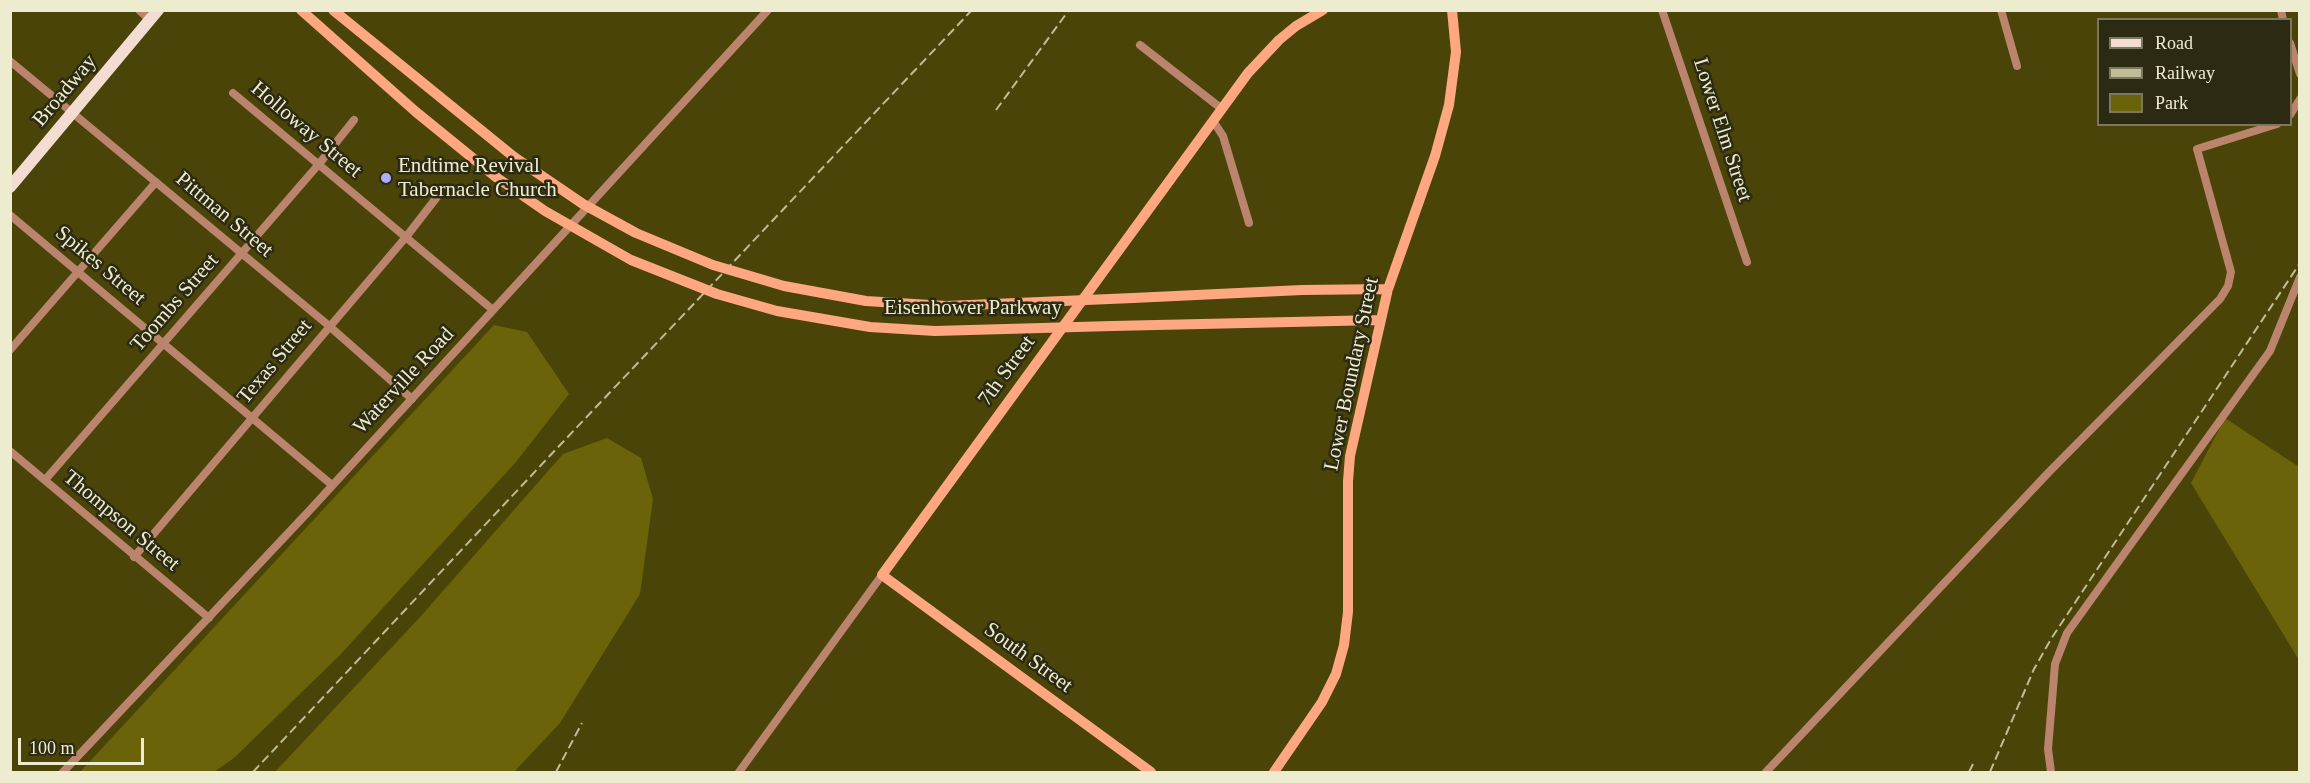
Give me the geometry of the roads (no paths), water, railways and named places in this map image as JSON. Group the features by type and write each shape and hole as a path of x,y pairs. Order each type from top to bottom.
{"main road":[{"name":"Broadway","path":"10,187 154,15"}],"street":[{"path":"139,10 154,15"},
{"name":"Eisenhower Parkway","path":"301,10 416,112 496,177 554,217 631,260 706,290 777,311 849,324 935,331 1380,320"},
{"name":"Eisenhower Parkway","path":"333,10 513,157 583,204 636,233 713,265 784,286 866,301 936,305 1302,290 1388,289"},
{"name":"Waterville Road","path":"63,772 412,399 768,10"},
{"name":"7th Street","path":"739,772 1265,52 1296,26 1323,10"},
{"name":"Lower Boundary Street","path":"1274,772 1322,702 1336,674 1344,645 1348,612 1348,468 1388,289 1403,241 1435,156 1449,105 1456,52 1452,10"},
{"name":"Lower Elm Street","path":"1662,10 1747,262"},
{"path":"2001,10 2017,66"},
{"path":"1140,45 1222,109"},
{"path":"2292,49 2300,74"},
{"name":"Pittman Street","path":"10,61 328,326 412,399"},
{"name":"Holloway Street","path":"233,93 493,310"},
{"name":"Toombs Street","path":"45,480 319,164 354,120"},
{"path":"1213,121 1223,135 1249,223"},
{"path":"1766,772 2049,472 2220,299 2228,286 2231,272 2197,149 2271,126"},
{"path":"10,350 156,182"},
{"name":"Texas Street","path":"134,557 406,237 437,197 439,189"},
{"name":"Spikes Street","path":"10,215 332,485"},
{"path":"2051,772 2049,749 2055,664 2067,633 2270,351 2300,277"},
{"name":"Thompson Street","path":"10,451 209,618"},
{"name":"South Street","path":"882,575 1150,772"}],"railway":[{"path":"253,772 972,10"},
{"path":"996,110 1069,10"},
{"path":"1990,772 2034,669 2051,639 2300,263"},
{"path":"556,772 582,723"},
{"path":"1969,772 1973,764"}],"place":[{"name":"Endtime Revival Tabernacle Church","path":"386,178"}]}
